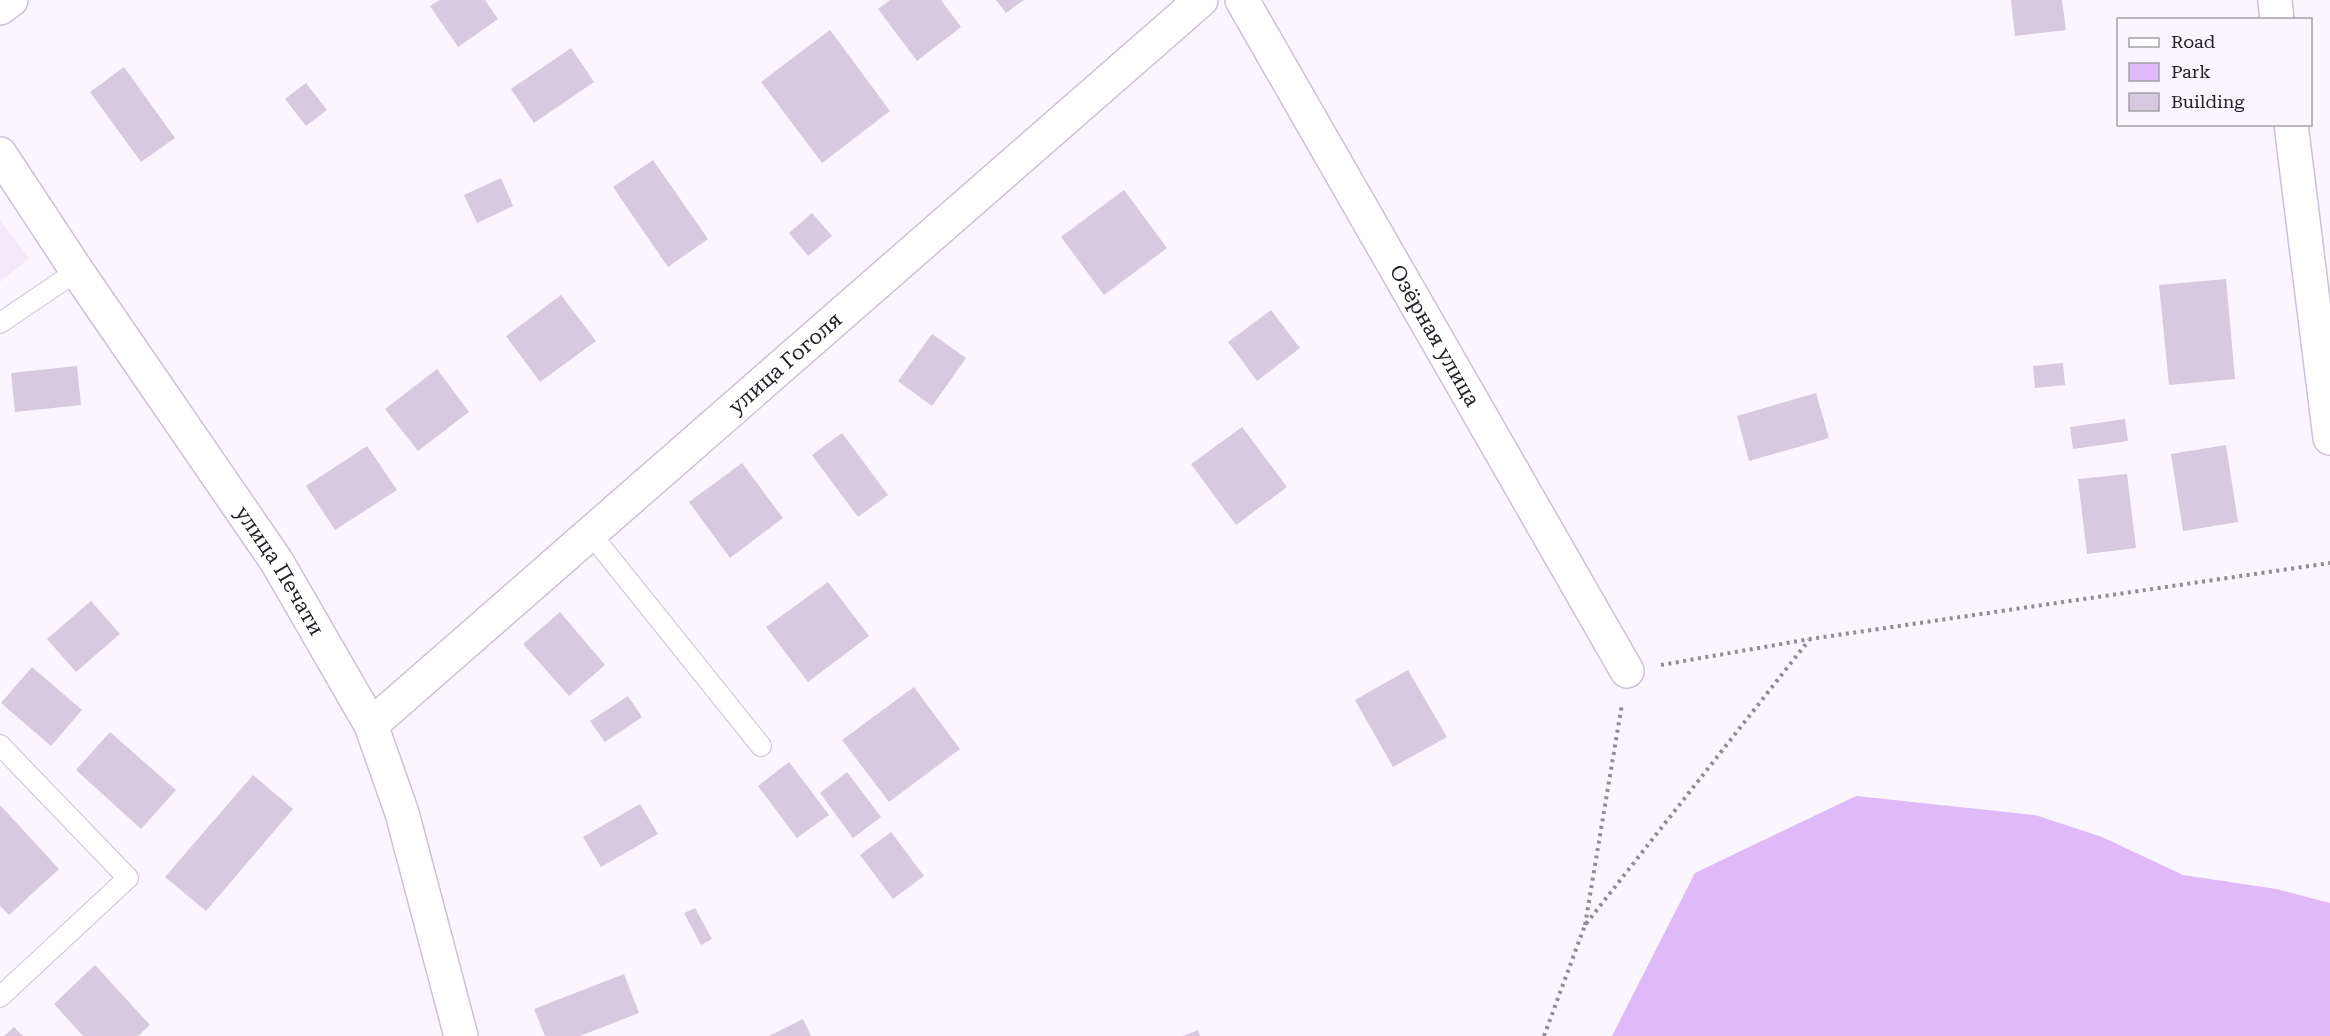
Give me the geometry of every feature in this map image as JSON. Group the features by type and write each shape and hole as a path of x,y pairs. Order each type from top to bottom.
{"street":[{"path":"0,8 11,0"},
{"name":"улица Гоголя","path":"371,725 1200,0"},
{"name":"Озёрная улица","path":"1242,0 1627,671"},
{"path":"2275,0 2277,18"},
{"path":"2291,126 2330,438"},
{"name":"улица Печати","path":"0,154 77,271 277,562 371,725 402,813 461,1036"}],"lane":[{"path":"0,323 77,271"},
{"path":"590,533 761,746"},
{"path":"0,745 128,878 0,997"}],"path":[{"path":"1544,1036 1584,925 1627,671 1810,639 2330,563"},
{"path":"1584,925 1810,639"}],"shaded area":[{"path":"0,220 29,258 0,282"}],"green space":[{"path":"1856,796 2035,815 2102,837 2183,875 2276,889 2330,903 2330,1036 1612,1036 1695,873"}],"building":[{"path":"440,0 485,0 498,19 458,47 430,6"},
{"path":"890,0 941,0 961,27 917,61 878,9"},
{"path":"996,0 1024,0 1006,13"},
{"path":"2011,0 2062,0 2066,30 2015,36"},
{"path":"830,30 890,111 822,163 761,82"},
{"path":"571,48 594,82 534,123 511,89"},
{"path":"124,67 175,138 141,162 90,92"},
{"path":"306,83 327,110 306,126 285,99"},
{"path":"653,160 708,239 668,267 613,187"},
{"path":"501,178 513,206 477,223 464,195"},
{"path":"1124,190 1167,248 1104,295 1061,237"},
{"path":"812,213 832,236 808,256 789,233"},
{"path":"2226,279 2235,379 2169,385 2159,285"},
{"path":"561,295 596,341 540,382 506,336"},
{"path":"1271,310 1300,348 1257,381 1228,342"},
{"path":"932,334 966,358 932,406 898,381"},
{"path":"2063,363 2065,385 2035,388 2033,366"},
{"path":"77,366 81,405 15,412 11,373"},
{"path":"437,369 469,412 418,451 385,409"},
{"path":"1816,393 1829,438 1749,461 1737,416"},
{"path":"2125,419 2128,441 2073,449 2070,427"},
{"path":"1242,427 1287,487 1236,525 1191,464"},
{"path":"842,433 888,495 858,517 812,455"},
{"path":"2226,445 2238,522 2183,531 2171,454"},
{"path":"367,446 397,490 335,530 306,486"},
{"path":"742,463 783,518 730,558 689,502"},
{"path":"2127,474 2136,548 2087,554 2078,479"},
{"path":"828,582 869,636 808,682 766,627"},
{"path":"91,601 120,634 76,672 47,639"},
{"path":"560,612 605,665 569,696 523,644"},
{"path":"32,667 82,710 51,746 1,703"},
{"path":"1408,670 1447,737 1393,767 1355,700"},
{"path":"914,687 960,749 889,802 842,740"},
{"path":"628,696 642,717 605,742 590,721"},
{"path":"110,732 176,790 141,829 76,770"},
{"path":"789,762 829,815 797,838 758,786"},
{"path":"847,772 881,817 853,838 820,793"},
{"path":"253,775 293,809 206,911 165,877"},
{"path":"640,804 658,834 601,867 583,837"},
{"path":"0,805 59,869 9,915 0,906"},
{"path":"891,832 924,876 893,899 860,855"},
{"path":"695,908 712,939 701,945 684,913"},
{"path":"95,965 150,1025 138,1036 83,1036 54,1004"},
{"path":"624,974 639,1013 580,1036 545,1036 534,1009"},
{"path":"803,1019 811,1036 769,1036"},
{"path":"14,1027 23,1036 4,1036"},
{"path":"1198,1030 1200,1036 1183,1036"}]}
